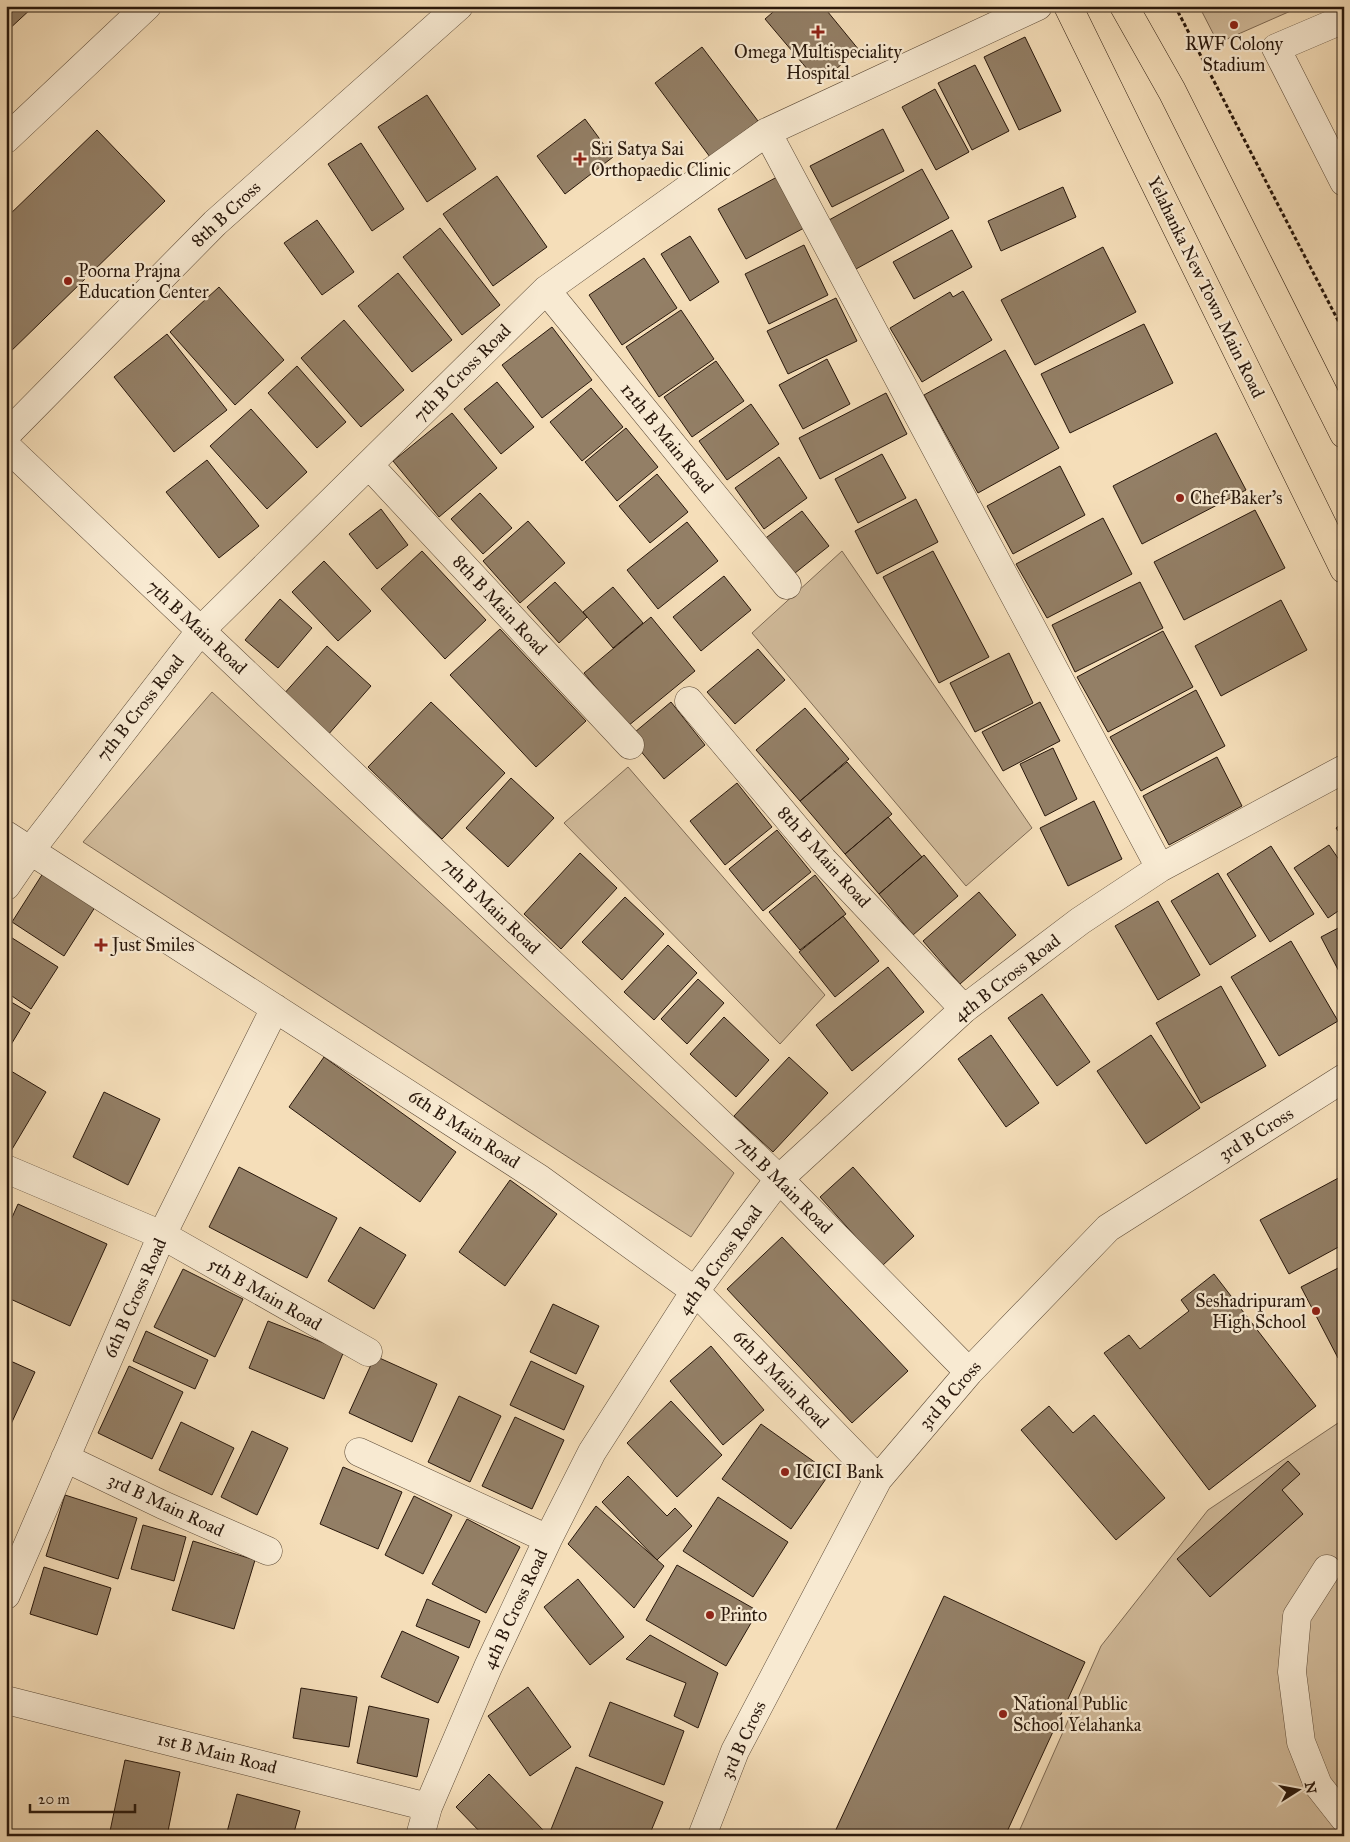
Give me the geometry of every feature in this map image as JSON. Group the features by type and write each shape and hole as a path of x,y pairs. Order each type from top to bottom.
{"main road":[{"name":"Yelahanka New Town Main Road","path":"1068,6 1344,569"},
{"path":"1124,6 1172,91 1344,434"}],"street":[{"path":"6,139 147,6"},
{"name":"8th B Cross","path":"6,435 215,223 459,6"},
{"name":"7th B Cross Road","path":"6,886 30,851 201,630 546,290 767,132 1038,6"},
{"path":"1344,20 1276,48 1344,182"},
{"path":"767,132 1160,868"},
{"name":"12th B Main Road","path":"546,290 787,585"},
{"name":"7th B Main Road","path":"6,446 779,1179 969,1372"},
{"name":"8th B Main Road","path":"369,465 630,745"},
{"name":"8th B Main Road","path":"689,701 823,860 964,1009"},
{"name":"4th B Cross Road","path":"420,1836 428,1807 488,1667 548,1539 592,1452 695,1291 779,1179 964,1009 1080,921 1160,868 1344,769"},
{"name":"6th B Main Road","path":"6,835 540,1178 695,1291 878,1479"},
{"name":"6th B Cross Road","path":"6,1595 162,1235 275,1008"},
{"name":"3rd B Cross","path":"702,1836 735,1751 878,1479 969,1372 1108,1228 1344,1078"},
{"name":"5th B Main Road","path":"6,1169 162,1235 368,1352"},
{"path":"359,1452 548,1539"},
{"name":"3rd B Main Road","path":"65,1458 163,1505 268,1551"},
{"path":"1327,1569 1297,1616 1292,1672 1300,1742 1318,1785 1344,1818"},
{"name":"1st B Main Road","path":"6,1700 428,1807"}],"path":[{"path":"1176,6 1344,332"}],"shaded area":[{"name":"RWF Colony Stadium","path":"1199,6 1302,6 1218,43"},
{"path":"842,551 1032,828 966,886 752,633"},
{"path":"212,692 734,1173 691,1237 83,842"},
{"path":"628,767 825,995 780,1044 564,823"},
{"path":"1344,1419 1344,1823 1332,1836 1017,1836 1101,1646 1208,1510"}],"building":[{"path":"6,6 32,6 33,7 6,32"},
{"path":"780,6 823,6 859,50 819,83 765,19"},
{"path":"1025,37 1061,111 1019,130 984,57"},
{"path":"702,47 758,121 710,157 655,83"},
{"path":"975,65 1009,131 972,150 938,83"},
{"path":"935,89 969,152 936,170 902,107"},
{"path":"427,95 476,169 427,202 378,127"},
{"path":"585,119 613,157 565,194 537,156"},
{"path":"883,129 904,171 832,207 810,166"},
{"path":"97,130 165,201 6,356 6,218"},
{"path":"361,143 404,209 372,231 328,164"},
{"path":"922,169 949,218 856,269 829,220"},
{"path":"497,176 547,247 493,286 443,214"},
{"path":"777,177 804,228 746,259 718,209"},
{"path":"1063,187 1076,217 1001,251 988,221"},
{"path":"317,220 354,272 322,295 284,243"},
{"path":"440,228 500,305 462,335 403,257"},
{"path":"952,230 972,267 914,299 893,262"},
{"path":"690,236 719,282 690,301 661,254"},
{"path":"804,245 828,295 769,324 745,274"},
{"path":"1103,247 1136,312 1035,365 1001,300"},
{"path":"644,258 677,308 622,345 589,295"},
{"path":"398,273 452,340 412,372 358,306"},
{"path":"219,287 284,360 235,405 170,332"},
{"path":"963,291 992,340 922,382 890,328 950,292 953,297"},
{"path":"836,298 857,341 788,374 767,331"},
{"path":"681,310 714,359 659,397 626,347"},
{"path":"344,320 404,390 361,427 301,358"},
{"path":"1144,324 1173,383 1070,433 1041,374"},
{"path":"552,327 592,380 542,418 502,365"},
{"path":"167,334 227,410 174,452 114,377"},
{"path":"1005,350 1059,448 978,493 924,395"},
{"path":"827,359 850,404 803,429 779,385"},
{"path":"716,361 744,401 692,437 664,397"},
{"path":"297,366 346,422 317,448 268,393"},
{"path":"497,382 534,427 501,454 464,409"},
{"path":"591,388 623,427 582,461 550,422"},
{"path":"886,393 907,434 820,479 799,438"},
{"path":"751,404 779,444 727,480 699,441"},
{"path":"251,409 307,472 267,509 210,446"},
{"path":"452,413 497,468 439,517 393,461"},
{"path":"626,428 658,467 617,501 585,462"},
{"path":"1216,433 1246,490 1142,544 1113,486"},
{"path":"882,454 906,498 858,523 835,479"},
{"path":"779,457 807,498 764,529 735,488"},
{"path":"207,460 259,526 219,558 166,492"},
{"path":"1060,466 1085,515 1013,554 987,506"},
{"path":"657,474 688,512 650,543 619,506"},
{"path":"480,493 512,528 483,554 451,519"},
{"path":"916,499 938,542 877,574 855,531"},
{"path":"381,509 408,545 377,569 349,534"},
{"path":"1255,510 1285,568 1184,620 1154,562"},
{"path":"802,511 829,546 790,577 763,540"},
{"path":"1103,518 1132,574 1047,618 1016,564"},
{"path":"528,521 565,563 520,603 483,561"},
{"path":"687,522 718,561 658,609 627,570"},
{"path":"422,551 486,620 445,659 381,589"},
{"path":"933,551 989,657 939,683 883,577"},
{"path":"324,561 371,611 338,641 292,592"},
{"path":"724,576 751,610 701,651 673,617"},
{"path":"555,582 587,617 559,643 527,607"},
{"path":"1140,582 1163,628 1075,672 1052,625"},
{"path":"613,587 643,623 613,648 583,612"},
{"path":"280,599 312,628 278,668 245,640"},
{"path":"1281,600 1307,650 1221,696 1195,646"},
{"path":"651,617 695,671 628,726 584,673"},
{"path":"500,629 586,721 536,767 450,675"},
{"path":"1163,631 1193,687 1108,732 1077,677"},
{"path":"327,646 371,686 327,736 282,696"},
{"path":"758,649 785,680 735,724 707,692"},
{"path":"1009,653 1033,703 975,732 950,683"},
{"path":"1196,690 1225,746 1141,791 1110,737"},
{"path":"431,702 505,773 442,839 368,767"},
{"path":"671,702 705,745 664,779 629,737"},
{"path":"1040,702 1060,741 1003,771 982,732"},
{"path":"805,708 849,759 800,801 756,750"},
{"path":"1053,748 1077,799 1045,816 1020,764"},
{"path":"1217,757 1242,806 1169,845 1143,796"},
{"path":"847,762 892,814 845,854 800,801"},
{"path":"511,778 554,818 508,867 466,828"},
{"path":"737,783 772,827 725,865 690,821"},
{"path":"1094,801 1122,859 1068,886 1040,828"},
{"path":"888,817 922,857 879,894 845,854"},
{"path":"1344,822 1344,839 1336,828"},
{"path":"777,830 811,872 763,911 729,869"},
{"path":"1329,845 1344,867 1344,907 1328,918 1294,868"},
{"path":"1271,846 1314,914 1270,942 1227,874"},
{"path":"580,853 617,888 561,949 524,914"},
{"path":"924,855 958,896 913,935 879,894"},
{"path":"45,870 97,904 64,956 12,922"},
{"path":"1218,873 1256,936 1210,965 1171,901"},
{"path":"815,875 846,914 800,950 769,912"},
{"path":"979,892 1016,935 960,984 923,941"},
{"path":"625,897 664,934 622,980 582,942"},
{"path":"1158,901 1200,975 1158,1000 1115,926"},
{"path":"843,916 879,961 835,997 799,952"},
{"path":"1344,925 1344,981 1321,937"},
{"path":"9,936 58,967 31,1009 6,992 6,940"},
{"path":"1291,941 1338,1021 1279,1056 1231,977"},
{"path":"668,945 697,973 654,1020 624,992"},
{"path":"888,967 924,1012 852,1071 816,1025"},
{"path":"698,979 724,1003 687,1044 661,1019"},
{"path":"1221,986 1266,1066 1201,1103 1156,1023"},
{"path":"1042,994 1090,1062 1057,1086 1008,1018"},
{"path":"6,999 30,1013 6,1053"},
{"path":"724,1017 769,1060 736,1097 690,1054"},
{"path":"991,1035 1039,1103 1006,1127 958,1059"},
{"path":"1151,1035 1200,1108 1146,1144 1097,1071"},
{"path":"324,1057 456,1152 420,1202 289,1107"},
{"path":"789,1057 828,1093 773,1152 734,1116"},
{"path":"6,1068 46,1092 8,1156 6,1155"},
{"path":"104,1092 160,1119 128,1185 73,1157"},
{"path":"239,1167 337,1218 307,1278 209,1227"},
{"path":"853,1167 914,1236 882,1266 820,1197"},
{"path":"1344,1175 1344,1244 1289,1274 1260,1220"},
{"path":"510,1180 557,1214 505,1286 459,1252"},
{"path":"18,1204 107,1244 70,1326 6,1297 6,1231"},
{"path":"360,1227 406,1255 374,1309 328,1281"},
{"path":"782,1237 908,1371 852,1423 727,1289"},
{"path":"1344,1265 1344,1355 1338,1358 1301,1287"},
{"path":"183,1269 243,1299 215,1357 154,1327"},
{"path":"1214,1274 1316,1406 1209,1490 1104,1353 1129,1335 1140,1349 1189,1311 1181,1300"},
{"path":"553,1304 599,1326 576,1374 530,1352"},
{"path":"268,1321 344,1351 324,1399 249,1368"},
{"path":"146,1331 208,1360 195,1389 133,1361"},
{"path":"711,1346 764,1410 723,1445 670,1381"},
{"path":"375,1356 437,1384 412,1442 349,1413"},
{"path":"6,1359 35,1372 6,1435"},
{"path":"531,1361 584,1386 564,1430 510,1405"},
{"path":"129,1366 183,1392 152,1459 98,1433"},
{"path":"459,1396 501,1416 470,1482 428,1462"},
{"path":"671,1401 722,1455 677,1497 627,1443"},
{"path":"1049,1406 1073,1433 1094,1415 1165,1498 1116,1540 1021,1430"},
{"path":"515,1417 564,1440 532,1509 482,1486"},
{"path":"181,1422 234,1448 212,1495 159,1470"},
{"path":"761,1424 830,1473 791,1529 722,1479"},
{"path":"252,1431 288,1448 257,1515 221,1497"},
{"path":"1288,1461 1300,1474 1282,1490 1303,1514 1210,1597 1177,1559"},
{"path":"343,1467 402,1492 378,1549 320,1524"},
{"path":"628,1476 667,1516 675,1508 692,1526 657,1560 602,1502"},
{"path":"65,1495 137,1518 118,1579 46,1556"},
{"path":"414,1496 452,1515 423,1574 385,1555"},
{"path":"718,1497 788,1542 753,1597 683,1551"},
{"path":"596,1506 664,1566 634,1608 568,1544"},
{"path":"467,1519 520,1547 486,1613 432,1584"},
{"path":"143,1525 186,1537 174,1581 131,1569"},
{"path":"193,1541 255,1560 234,1629 172,1610"},
{"path":"677,1565 758,1611 726,1666 646,1620"},
{"path":"44,1567 111,1588 97,1635 30,1614"},
{"path":"578,1579 624,1637 590,1665 544,1607"},
{"path":"944,1596 1085,1662 1005,1836 833,1836"},
{"path":"427,1599 480,1621 469,1648 416,1626"},
{"path":"402,1631 459,1657 438,1703 381,1677"},
{"path":"650,1635 718,1673 698,1728 674,1716 686,1683 626,1659"},
{"path":"528,1687 571,1747 530,1776 488,1716"},
{"path":"301,1688 357,1697 349,1747 293,1738"},
{"path":"610,1702 684,1731 664,1785 589,1756"},
{"path":"369,1706 429,1719 417,1777 357,1763"},
{"path":"125,1760 180,1772 167,1836 109,1836"},
{"path":"576,1767 663,1802 649,1836 558,1836 550,1832"},
{"path":"489,1774 544,1831 539,1836 484,1836 456,1807"},
{"path":"237,1794 300,1811 293,1836 226,1836"}],"place":[{"name":"RWF Colony Stadium","path":"1234,25"},
{"name":"Omega Multispeciality Hospital","path":"818,32"},
{"name":"Sri Satya Sai Orthopaedic Clinic","path":"580,159"},
{"name":"Poorna Prajna Education Center","path":"68,281"},
{"name":"Chef Baker's","path":"1180,498"},
{"name":"Just Smiles","path":"101,945"},
{"name":"Seshadripuram High School","path":"1316,1311"},
{"name":"ICICI Bank","path":"785,1472"},
{"name":"Printo","path":"710,1615"},
{"name":"National Public School Yelahanka","path":"1003,1714"}]}
